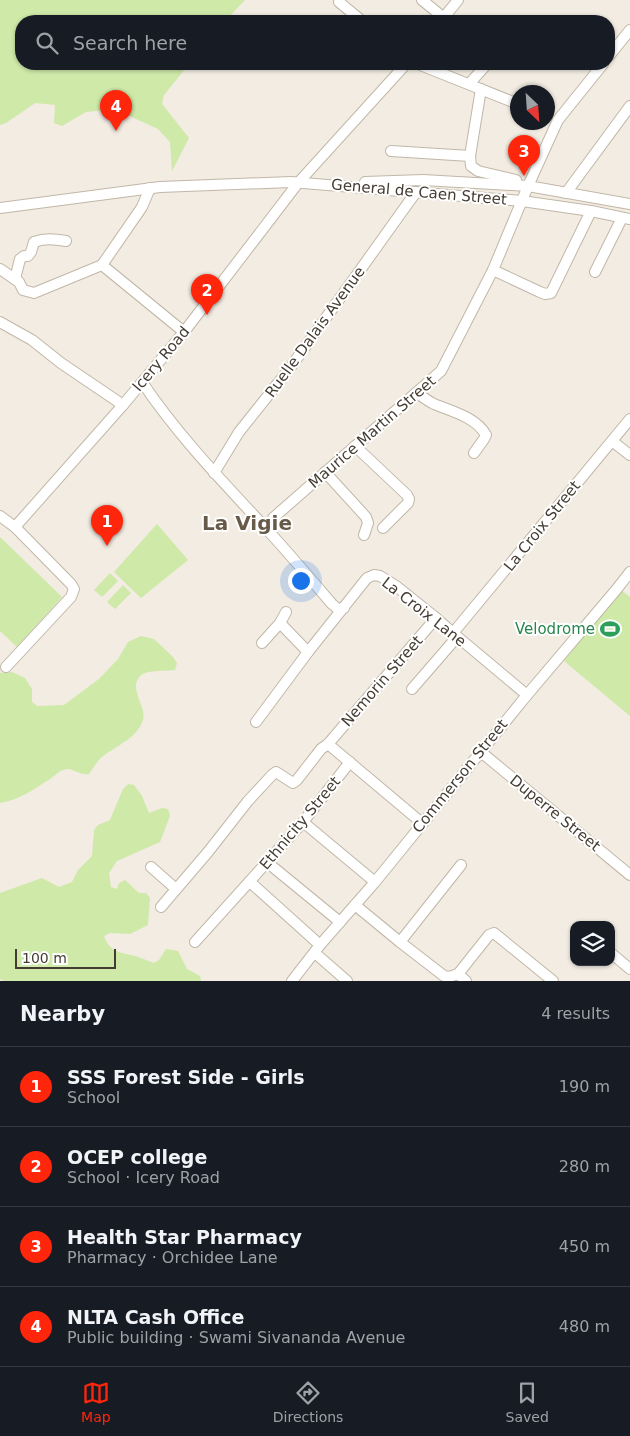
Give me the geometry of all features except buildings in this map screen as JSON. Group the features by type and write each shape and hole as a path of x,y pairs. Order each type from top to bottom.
{"street":[{"path":"422,0 437,15"},
{"path":"446,15 458,0"},
{"path":"338,2 354,15"},
{"path":"615,49 630,30"},
{"name":"Icery Road","path":"15,527 123,405 184,332 298,183 401,70"},
{"path":"433,70 510,101"},
{"path":"469,84 482,70"},
{"name":"Maurice Martin Street","path":"555,115 597,70"},
{"path":"481,89 470,156 471,166 478,171 529,185"},
{"path":"566,193 630,106"},
{"name":"Maurice Martin Street","path":"273,518 441,371 493,270 529,185 548,130"},
{"path":"391,151 470,156"},
{"name":"General de Caen Street","path":"314,184 423,180 529,185 630,204"},
{"path":"0,208 150,188 314,184"},
{"name":"General de Caen Street","path":"314,184 522,201 626,218"},
{"path":"0,270 19,282 23,290 34,293 102,265 142,206 150,188"},
{"name":"Ruelle Dalais Avenue","path":"214,473 240,432 290,368 416,192"},
{"path":"493,270 540,292 550,293 591,211"},
{"path":"595,272 626,218"},
{"path":"14,279 20,259 28,256 34,242 42,239 66,241"},
{"path":"102,265 184,332"},
{"path":"0,322 32,340 61,364 123,405"},
{"path":"142,382 158,407 214,473 276,539 332,604 338,608 344,608"},
{"path":"417,393 432,403 462,414 483,430 486,434 474,453"},
{"name":"La Croix Street","path":"412,689 630,419"},
{"path":"612,441 630,455"},
{"path":"355,446 409,499 408,503 383,528"},
{"path":"325,472 366,517 368,523 364,535"},
{"path":"0,516 15,527 74,589 71,597 6,667"},
{"name":"Commerson Street","path":"292,981 630,572"},
{"name":"La Croix Lane","path":"256,722 308,652 367,578 374,575 380,576 396,586 527,695"},
{"path":"262,643 280,623 286,612"},
{"name":"Nemorin Street","path":"176,888 208,852 248,800 272,775 276,772 293,783 297,780 321,749 328,744 436,618"},
{"path":"280,623 308,652"},
{"path":"328,744 422,823"},
{"name":"Duperre Street","path":"481,752 630,875"},
{"name":"Ethnicity Street","path":"195,942 303,822 350,762"},
{"path":"303,822 375,882"},
{"path":"268,862 340,922"},
{"path":"400,942 461,865"},
{"path":"151,867 176,888 161,907"},
{"path":"250,882 318,949 347,981"},
{"path":"355,905 440,974 449,977 456,975 491,933 497,934 553,981"},
{"path":"615,956 630,969"},
{"path":"456,975 466,981"}],"green space":[{"path":"0,0 245,0 231,15 15,15 15,70 184,70 164,95 162,104 189,138 172,171 170,142 158,129 114,109 86,112 62,126 54,123 55,105 35,103 0,125"},
{"path":"157,524 188,560 141,598 114,572"},
{"path":"0,537 62,597 17,647 0,631"},
{"path":"110,573 118,581 102,597 94,590"},
{"path":"123,585 131,593 115,609 107,602"},
{"name":"Velodrome","path":"621,590 630,597 630,716 564,661"},
{"path":"141,636 154,639 177,663 175,670 144,673 137,680 136,686 143,720 136,732 103,756 89,774 66,769 26,794 0,803 0,673 12,672 25,678 32,689 32,702 37,706 64,705 99,679 118,659 128,642"},
{"path":"128,784 134,785 142,796 149,813 162,808 168,809 170,816 160,842 117,861 109,873 111,887 117,889 119,883 125,880 139,893 146,893 150,898 148,925 130,934 110,933 104,936 106,942 116,951 154,963 159,960 166,949 178,951 187,969 200,976 201,981 4,981 0,979 0,893 42,878 59,887 72,882 78,870 92,856 94,830 98,825 110,820 123,789"}],"place":[{"name":"NLTA Cash Office","path":"116,131"},
{"name":"Health Star Pharmacy","path":"524,176"},
{"name":"OCEP college","path":"207,315"},
{"name":"SSS Forest Side - Girls","path":"107,546"},
{"name":"Velodrome","path":"610,629"}],"district":[{"name":"La Vigie","path":"247,523"}]}
